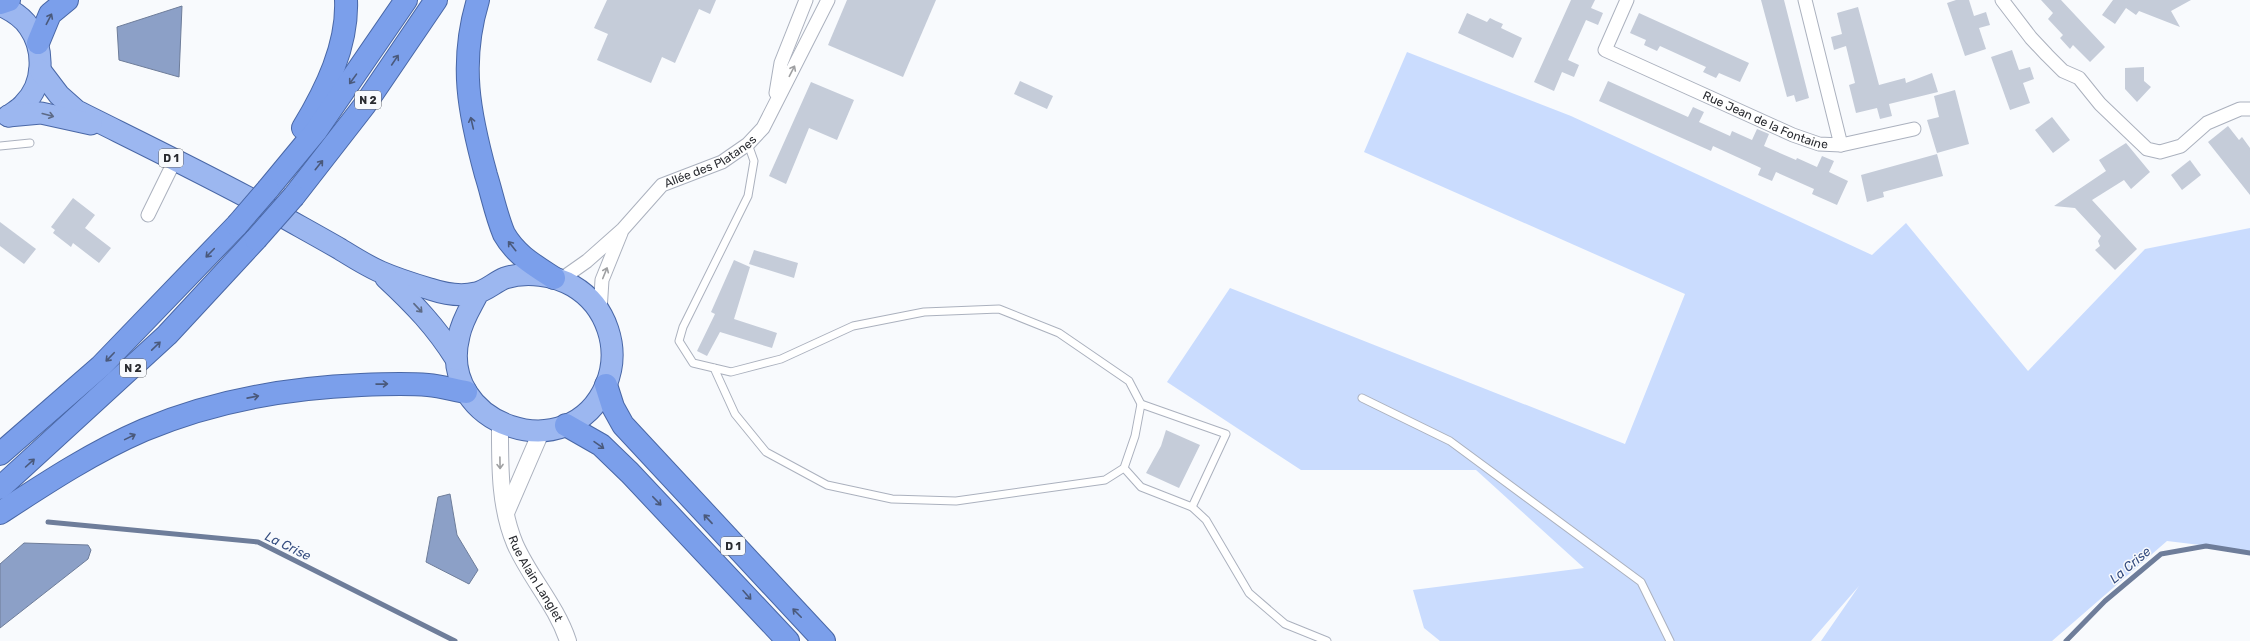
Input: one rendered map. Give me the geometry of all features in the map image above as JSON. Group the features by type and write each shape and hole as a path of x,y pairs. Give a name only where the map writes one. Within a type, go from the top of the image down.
{"highway":[{"path":"0,4 9,0"},
{"path":"38,43 50,14 67,0"},
{"path":"268,189 325,87 340,46 344,30 346,0"},
{"name":"N 2","path":"0,454 101,366 237,225 316,131 406,0"},
{"name":"N 2","path":"0,488 167,335 256,239 294,196 364,106 436,0"},
{"path":"478,0 469,40 466,66 468,96 477,142 500,223 506,238 524,259 557,279"},
{"path":"0,513 55,478 143,431 196,411 235,400 300,389 375,384 429,385 466,392"},
{"name":"D 1","path":"606,385 613,407 623,425 631,435 824,641"},
{"name":"D 1","path":"566,425 601,445 630,473 788,641"}],"main road":[{"path":"0,4 15,12 29,26 38,43 40,57 40,70 35,88 24,104 5,118"},
{"name":"D 1","path":"40,70 59,95 77,111 175,160 283,217 379,272 444,294 478,293"},
{"name":"D 1","path":"5,118 41,113 108,127"},
{"name":"D 1","path":"379,272 416,305 440,333 456,359"},
{"path":"531,274 557,279 582,292 600,312 610,335 611,347 612,360 606,385 591,406 582,415 566,425 541,432 520,430 500,424 481,410 466,392 460,376 456,359 458,337 466,315 478,293 505,278 531,274"}],"street":[{"name":"Allée des Platanes","path":"774,106 781,63 806,0"},
{"name":"Allée des Platanes","path":"557,279 587,261 623,229 662,185 722,162 748,144 764,128 828,0"},
{"name":"Rue Jean de la Fontaine","path":"1627,0 1605,50 1792,135 1819,144 1841,145 1805,0"},
{"path":"2002,0 2030,38 2063,72 2079,78 2100,104 2147,149 2160,152 2181,146 2207,123 2240,109 2250,109"},
{"path":"1841,145 1914,129"},
{"path":"148,215 175,160"},
{"name":"Allée des Platanes","path":"600,312 602,280 623,229"},
{"name":"Rue Alain Langlet","path":"500,424 500,474 505,515 515,545 562,623 568,641"},
{"path":"505,515 522,471 541,432"}],"lane":[{"path":"0,146 30,143"},
{"path":"714,368 735,414 766,452 827,485 892,499 956,501 1104,480 1124,468 1134,436 1141,404 1129,381 1059,333 999,309 924,312 853,326 781,359 730,372 714,368 693,363 679,341 683,327 748,196 754,161 748,144"},
{"path":"1362,398 1450,441 1641,582 1670,641"},
{"path":"1141,404 1226,434 1192,507"},
{"path":"1124,468 1141,487 1192,507 1206,520 1249,593 1285,624 1327,641"}],"shaded area":[{"path":"182,6 179,77 119,60 117,27"},
{"path":"1407,52 1571,116 1872,255 1906,223 2028,371 2145,249 2250,228 2250,551 2167,541 2052,641 1821,641 1859,586 1811,641 1440,641 1424,628 1413,590 1584,568 1476,470 1301,470 1167,382 1230,288 1625,444 1685,294 1364,152"},
{"path":"450,494 457,535 478,570 469,584 426,562 438,497"},
{"path":"24,543 88,545 91,550 88,559 0,628 0,564"}],"building":[{"path":"607,0 716,0 710,14 699,9 675,63 662,57 651,83 597,60 608,34 594,28"},
{"path":"847,0 936,0 903,77 828,45"},
{"path":"1571,0 1595,0 1591,8 1603,13 1598,25 1586,20 1568,60 1579,65 1574,77 1562,72 1554,91 1534,82"},
{"path":"1761,0 1784,0 1809,98 1796,102 1794,95 1787,97"},
{"path":"1956,0 1969,0 1974,16 1986,12 1990,25 1979,28 1986,49 1965,56 1947,3"},
{"path":"2041,0 2061,0 2105,47 2090,62 2073,45 2070,49 2060,38 2063,35 2048,19 2053,13"},
{"path":"2113,0 2191,0 2171,11 2180,27 2139,11 2136,15 2126,8 2115,24 2102,15"},
{"path":"1858,7 1879,85 1905,78 1906,83 1932,73 1938,92 1889,104 1892,116 1880,119 1877,108 1856,113 1849,85 1855,83 1846,46 1834,50 1831,37 1842,34 1837,13"},
{"path":"1467,13 1487,22 1490,18 1503,24 1501,28 1522,38 1513,58 1458,33"},
{"path":"1639,13 1749,63 1740,82 1719,73 1716,78 1703,72 1706,67 1660,46 1657,51 1644,45 1646,40 1630,33"},
{"path":"2012,50 2019,70 2030,67 2034,79 2023,83 2030,103 2010,110 1991,57"},
{"path":"2144,67 2144,81 2151,87 2137,102 2125,89 2125,68"},
{"path":"1020,81 1053,96 1047,109 1014,94"},
{"path":"1608,81 1688,117 1693,107 1704,112 1699,122 1730,136 1732,131 1752,140 1757,129 1769,134 1764,146 1796,160 1797,158 1817,167 1822,156 1834,161 1829,172 1848,181 1837,205 1812,194 1814,189 1776,172 1772,181 1758,175 1761,168 1713,146 1711,151 1599,101"},
{"path":"811,82 854,100 837,140 809,128 786,184 769,176"},
{"path":"1955,90 1969,144 1937,153 1927,120 1939,117 1934,96"},
{"path":"2052,117 2070,140 2053,153 2035,130"},
{"path":"2228,126 2239,140 2242,137 2250,148 2250,195 2208,142"},
{"path":"2126,143 2150,172 2131,189 2124,180 2092,200 2137,249 2115,270 2095,250 2100,246 2098,241 2101,236 2075,208 2054,206 2106,171 2099,160"},
{"path":"1937,154 1943,176 1883,192 1884,197 1867,202 1861,175"},
{"path":"2190,160 2201,175 2182,190 2171,175"},
{"path":"73,198 95,215 85,228 111,248 99,263 73,243 71,247 53,233 55,230 51,227"},
{"path":"0,222 36,249 24,264 0,246"},
{"path":"754,250 798,263 794,278 749,264"},
{"path":"734,260 750,267 734,319 777,333 772,348 720,332 707,356 697,351 715,314 711,312"},
{"path":"1166,430 1200,445 1179,488 1146,473 1161,446"}],"waterway":[{"name":"La Crise","path":"48,522 258,542 455,641"},
{"name":"La Crise","path":"2066,641 2105,601 2161,554 2206,546 2250,553"}]}
